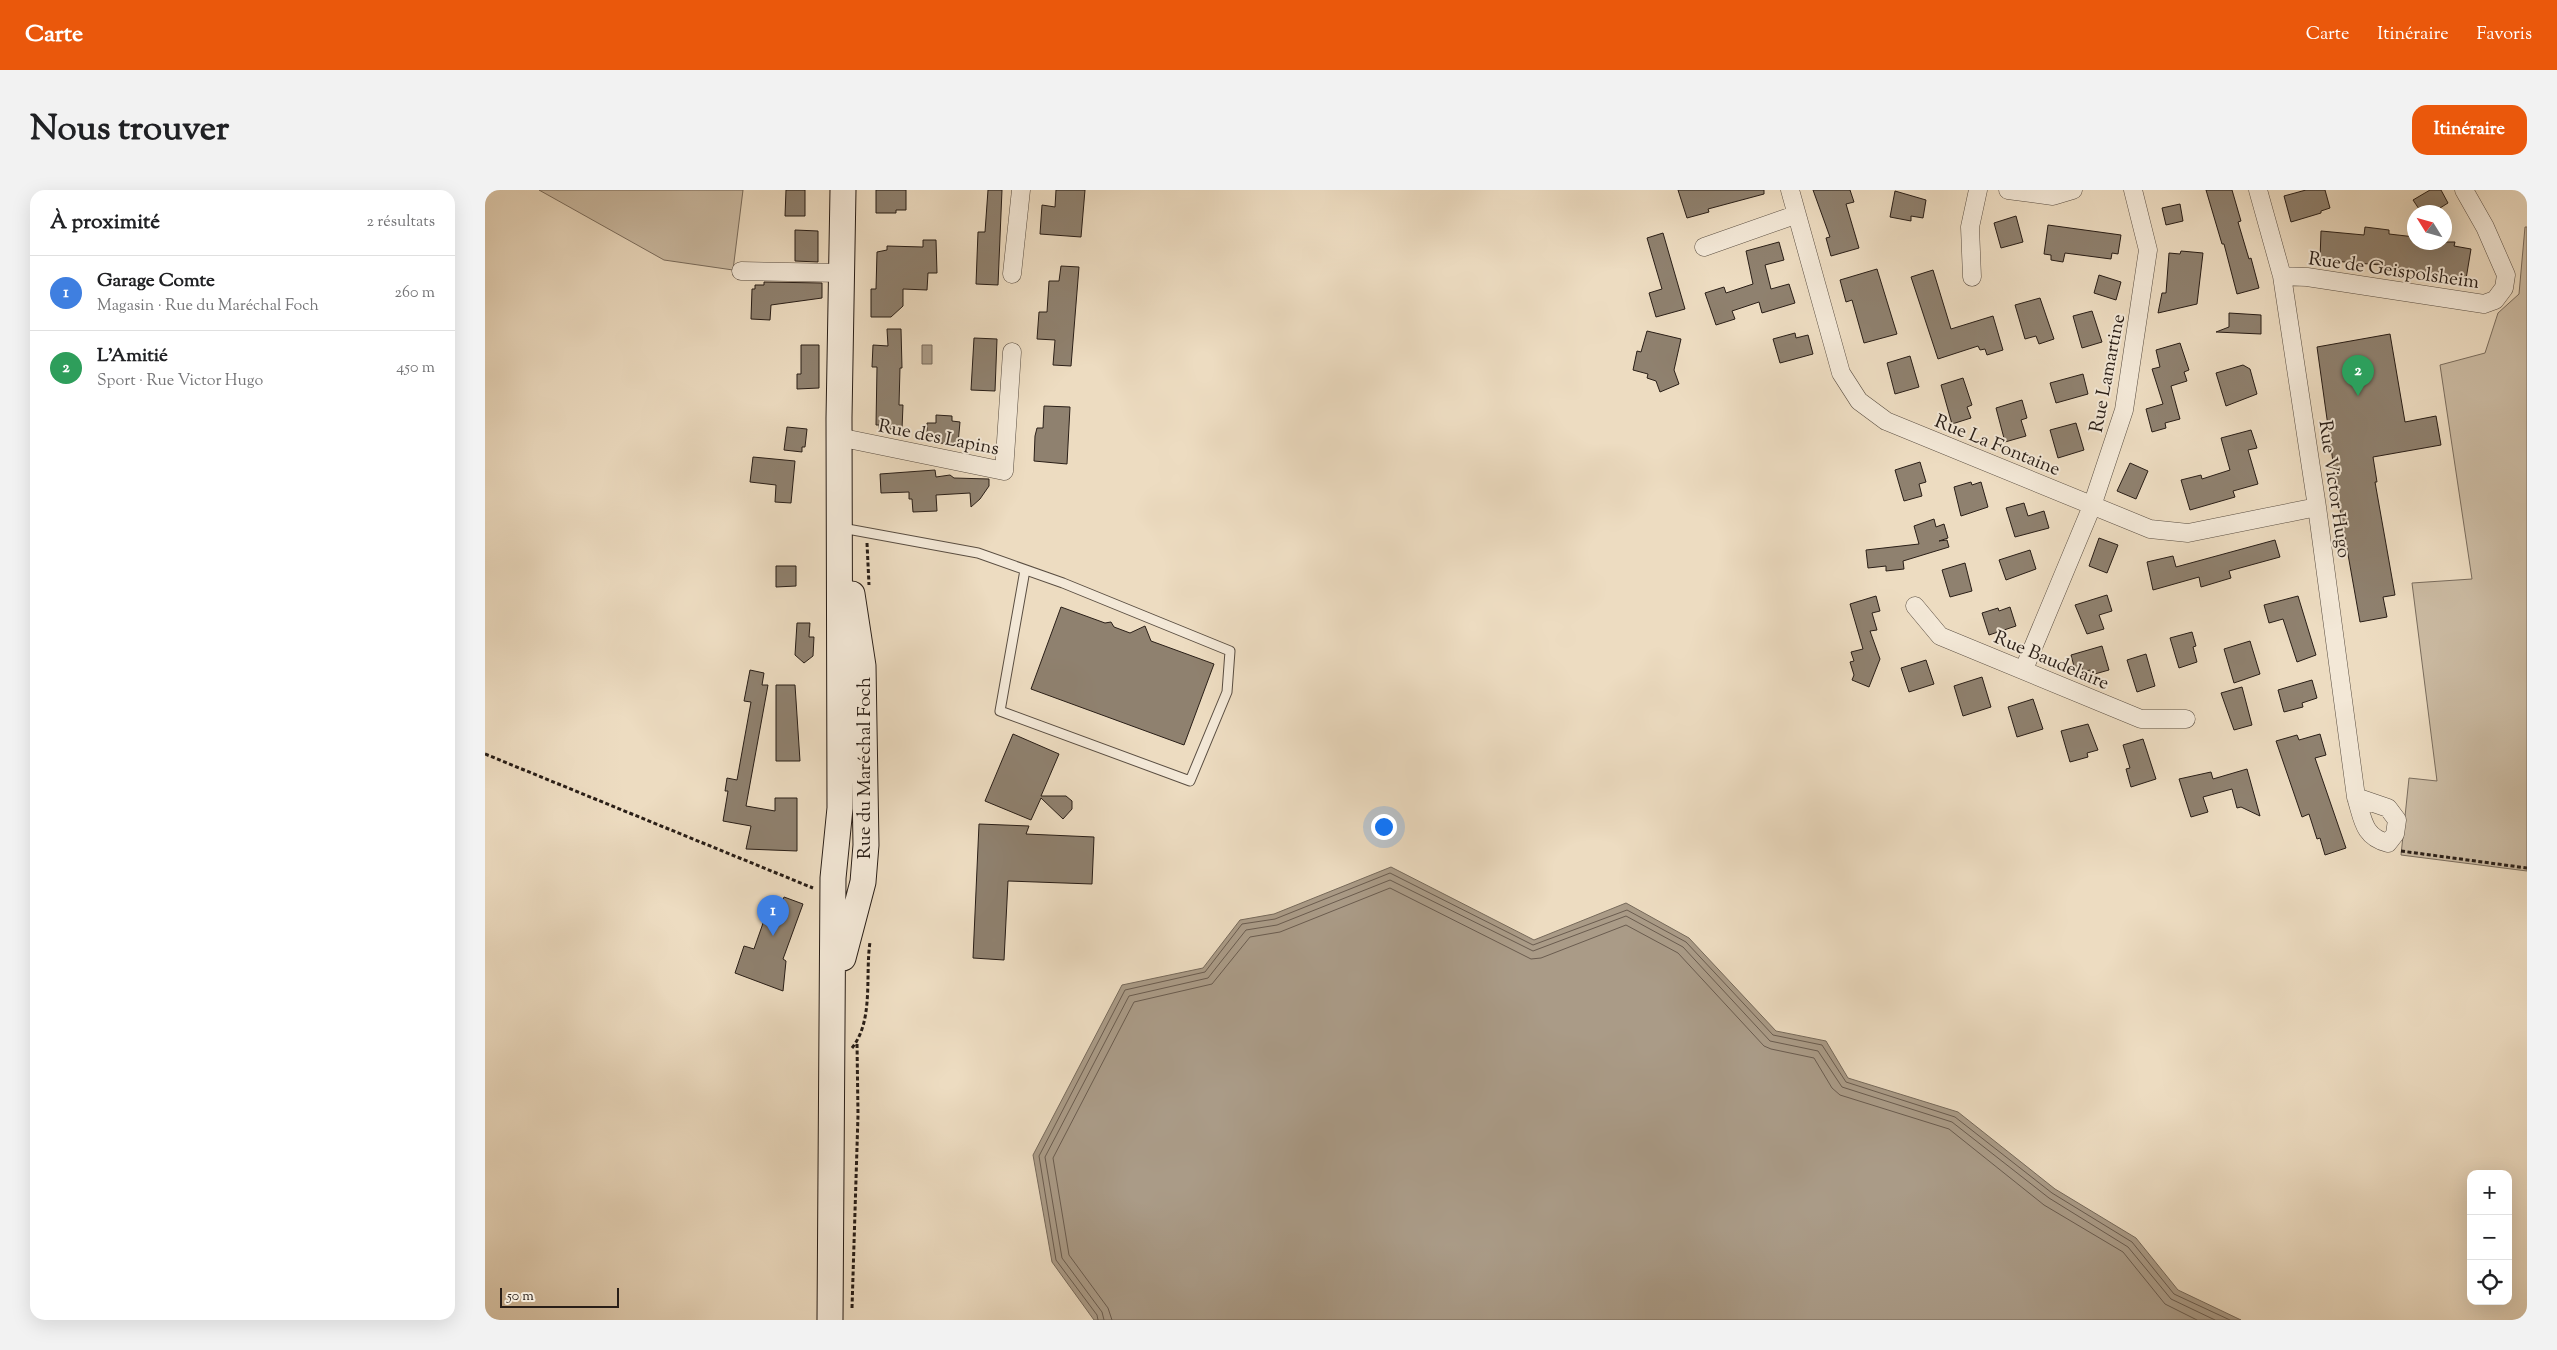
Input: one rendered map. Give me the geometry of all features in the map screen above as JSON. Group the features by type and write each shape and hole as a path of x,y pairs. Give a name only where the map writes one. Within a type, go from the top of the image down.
{"main road":[{"name":"Rue du Maréchal Foch","path":"834,1007 848,937 863,882 866,845 863,666 850,647 848,562 839,528 843,190"},
{"path":"841,1315 833,897 840,795 840,750 850,647"},
{"path":"840,750 864,748"},
{"path":"840,795 865,795"}],"street":[{"path":"1012,274 1021,190"},
{"name":"Rue La Fontaine","path":"1790,190 1795,215 1841,373 1859,402 1886,421 2150,529 2188,533 2317,507"},
{"path":"1972,277 1970,228 1978,190"},
{"path":"2008,190 2053,196 2073,190"},
{"name":"Rue Lamartine","path":"2024,669 2092,506 2115,443 2124,410 2148,250 2133,190"},
{"name":"Rue Victor Hugo","path":"2258,190 2282,276 2317,507 2356,797 2367,831 2374,840 2388,843"},
{"name":"Rue de Geispolsheim","path":"2282,276 2307,277 2484,304 2495,300 2504,288 2506,275 2485,227 2464,190"},
{"path":"1704,247 1795,215"},
{"path":"741,271 842,273"},
{"name":"Rue des Lapins","path":"840,442 848,439 1004,471 1012,352"},
{"name":"Rue Baudelaire","path":"1915,606 1940,636 2024,669 2141,719 2186,719"},
{"path":"2356,797 2388,808 2397,820 2395,834 2388,843"}],"lane":[{"path":"839,528 978,553 1063,583 1230,652 1227,692 1190,781 999,710 1025,570"}],"path":[{"path":"485,754 833,897"},
{"path":"2388,843 2398,850 2527,868"},
{"path":"841,1315 857,1115 857,1041"}],"shaded area":[{"path":"539,190 743,190 733,270 664,260"},
{"path":"2525,227 2527,227 2527,871 2401,855 2409,778 2437,781 2412,583 2472,579 2440,365 2485,353 2498,313 2519,294"}],"water":[{"path":"922,345 932,345 932,364 922,364"},
{"path":"1391,867 1534,940 1626,903 1689,938 1776,1031 1826,1041 1848,1078 1958,1112 2055,1189 2136,1238 2178,1290 2241,1320 1094,1320 1052,1262 1033,1155 1122,985 1203,968 1240,920 1274,914"}],"building":[{"path":"786,190 805,190 805,216 785,216"},
{"path":"876,190 906,190 906,210 896,210 896,213 876,213"},
{"path":"988,190 1002,190 998,285 976,284 978,232 985,232"},
{"path":"1056,190 1085,190 1081,237 1040,234 1042,205 1055,207"},
{"path":"1678,190 1764,190 1764,194 1708,209 1709,212 1687,218"},
{"path":"1813,190 1850,190 1854,202 1846,204 1859,248 1831,256 1826,238 1830,237"},
{"path":"2206,190 2232,190 2241,221 2238,222 2259,288 2237,294 2224,244 2222,244"},
{"path":"2306,190 2325,190 2330,208 2321,211 2321,213 2291,222 2284,196"},
{"path":"2430,190 2441,190 2448,203 2445,205 2416,205 2413,200"},
{"path":"1895,191 1926,200 1923,218 1911,216 1911,221 1890,217"},
{"path":"2180,204 2183,221 2166,225 2162,208"},
{"path":"2016,216 2023,242 2001,248 1994,223"},
{"path":"2048,225 2121,235 2118,254 2112,253 2111,259 2065,253 2063,262 2051,260 2051,255 2044,254"},
{"path":"2365,227 2389,230 2389,234 2407,236 2407,250 2452,250 2452,242 2455,242 2454,246 2471,249 2466,279 2381,265 2320,260 2321,231 2364,235"},
{"path":"795,230 818,231 818,262 795,261"},
{"path":"1663,233 1685,309 1656,317 1649,293 1662,289 1647,238"},
{"path":"923,240 936,240 937,273 928,273 927,290 903,289 903,306 891,317 871,317 871,289 876,289 877,252 887,250 887,246 923,247"},
{"path":"1779,242 1784,260 1765,265 1771,289 1789,284 1795,303 1762,313 1759,302 1732,311 1735,319 1716,325 1705,293 1724,287 1726,293 1753,284 1746,251"},
{"path":"2181,251 2203,253 2197,304 2158,313 2162,293 2166,293 2169,253 2180,254"},
{"path":"1061,266 1079,267 1071,366 1053,365 1055,340 1037,339 1039,312 1047,312 1049,281 1059,281"},
{"path":"1877,269 1897,334 1864,343 1852,300 1846,302 1840,280"},
{"path":"1933,270 1951,329 1993,316 2003,350 1987,355 1985,349 1980,350 1978,346 1938,359 1911,277"},
{"path":"2099,275 2121,282 2116,300 2094,293"},
{"path":"764,282 822,283 822,298 771,305 770,320 751,319 752,289 755,289 755,285 764,285"},
{"path":"2040,298 2054,339 2039,344 2036,336 2025,339 2015,305"},
{"path":"2092,311 2102,342 2082,348 2073,316"},
{"path":"2229,313 2261,315 2261,334 2216,332 2229,327"},
{"path":"887,329 901,329 902,368 900,368 899,405 903,405 902,429 879,429 879,425 876,425 877,367 872,367 873,345 888,346"},
{"path":"1647,331 1681,339 1674,370 1679,384 1660,392 1656,381 1647,378 1648,374 1633,370 1637,351 1641,352"},
{"path":"1795,333 1796,338 1808,335 1813,354 1780,363 1773,339"},
{"path":"2390,334 2405,422 2436,416 2441,445 2373,457 2377,482 2375,482 2395,595 2383,597 2387,617 2360,622 2338,498 2317,347"},
{"path":"974,338 997,339 995,391 971,390"},
{"path":"2180,343 2189,370 2184,372 2187,381 2171,386 2180,419 2165,423 2166,428 2152,432 2146,409 2163,404 2152,369 2160,367 2156,350"},
{"path":"801,345 819,345 819,388 797,389 797,374 801,374"},
{"path":"1910,356 1919,387 1895,394 1887,363"},
{"path":"2243,365 2250,369 2257,394 2226,406 2216,373"},
{"path":"2083,374 2088,394 2056,403 2050,383"},
{"path":"1963,378 1972,405 1967,407 1971,418 1952,424 1941,385"},
{"path":"2022,400 2027,418 2021,420 2026,436 2005,442 1996,408"},
{"path":"1044,406 1070,407 1067,464 1034,461 1035,436 1037,428 1043,428"},
{"path":"936,415 952,416 952,421 960,422 958,444 939,443 940,435 927,435 927,423 936,423"},
{"path":"2076,423 2084,450 2058,458 2050,430"},
{"path":"787,427 807,429 805,447 802,447 802,452 784,450"},
{"path":"2251,430 2257,448 2248,450 2258,484 2233,491 2235,497 2190,510 2181,480 2201,475 2202,479 2230,470 2221,438"},
{"path":"753,457 795,461 791,503 775,502 776,485 750,482"},
{"path":"1920,462 1926,482 1919,484 1922,496 1904,501 1895,470"},
{"path":"2130,463 2148,471 2136,499 2117,491"},
{"path":"935,470 936,477 950,475 954,478 989,479 989,486 980,499 971,507 970,493 936,495 937,511 913,512 912,499 909,499 909,492 881,493 880,474"},
{"path":"1971,482 1972,485 1981,482 1988,507 1961,516 1954,487"},
{"path":"2024,503 2028,516 2044,511 2049,528 2015,537 2006,508"},
{"path":"1934,519 1936,527 1944,524 1948,538 1939,541 1947,540 1949,547 1903,561 1904,569 1886,571 1886,566 1868,568 1866,550 1919,544 1914,526"},
{"path":"2099,538 2118,545 2107,573 2089,566"},
{"path":"2275,540 2280,557 2229,571 2231,578 2201,587 2199,577 2153,590 2147,562 2173,556 2176,567"},
{"path":"2030,550 2036,569 2006,580 1999,560"},
{"path":"1965,563 1972,591 1950,597 1942,570"},
{"path":"776,566 796,566 796,586 776,587"},
{"path":"2107,595 2112,611 2099,615 2104,629 2087,634 2075,605"},
{"path":"1876,596 1880,611 1872,613 1877,630 1870,631 1880,659 1869,687 1852,680 1854,675 1850,662 1854,661 1851,652 1863,649 1850,604"},
{"path":"2298,596 2316,655 2297,662 2283,619 2269,623 2264,605"},
{"path":"1061,607 1105,623 1111,622 1114,627 1130,633 1145,626 1151,641 1214,664 1184,745 1031,689"},
{"path":"2010,607 2016,626 1989,635 1982,613 1998,608 1999,611"},
{"path":"797,623 810,623 809,637 814,637 813,656 804,663 795,655"},
{"path":"2192,632 2196,646 2193,647 2197,662 2179,668 2170,638"},
{"path":"2250,641 2260,674 2234,683 2224,649"},
{"path":"2102,646 2109,670 2091,675 2090,670 2083,672 2082,668 2075,670 2071,655"},
{"path":"2146,654 2155,686 2137,692 2127,660"},
{"path":"1926,660 1934,684 1909,692 1901,668"},
{"path":"750,670 764,673 762,685 768,685 746,806 775,811 775,798 797,798 797,851 746,849 751,826 723,821 728,791 725,791 727,778 737,780 751,702 744,701"},
{"path":"1982,677 1991,707 1963,716 1954,686"},
{"path":"2312,680 2317,698 2302,703 2303,707 2284,712 2278,690"},
{"path":"776,685 795,685 800,761 776,761"},
{"path":"2242,687 2252,725 2234,730 2221,693"},
{"path":"2033,699 2043,729 2017,737 2008,707"},
{"path":"2088,724 2098,750 2087,753 2088,757 2070,762 2061,731"},
{"path":"1013,734 1059,754 1041,796 1066,796 1072,801 1072,809 1063,819 1041,798 1031,820 985,801"},
{"path":"2320,734 2326,755 2315,758 2346,848 2325,855 2320,838 2317,839 2309,814 2302,817 2276,741 2297,735 2299,740"},
{"path":"2143,739 2156,779 2131,787 2126,769 2130,768 2123,745"},
{"path":"2247,769 2260,816 2241,807 2237,808 2232,789 2203,797 2208,812 2191,817 2179,779 2211,772 2213,779"},
{"path":"979,824 1029,826 1026,834 1094,837 1092,884 1008,881 1004,960 973,958"},
{"path":"784,897 803,904 783,959 786,961 783,991 735,973 744,946 754,949 769,906 779,910"}],"place":[{"name":"L'Amitié","path":"2358,396"},
{"name":"Garage Comte","path":"773,936"}]}
